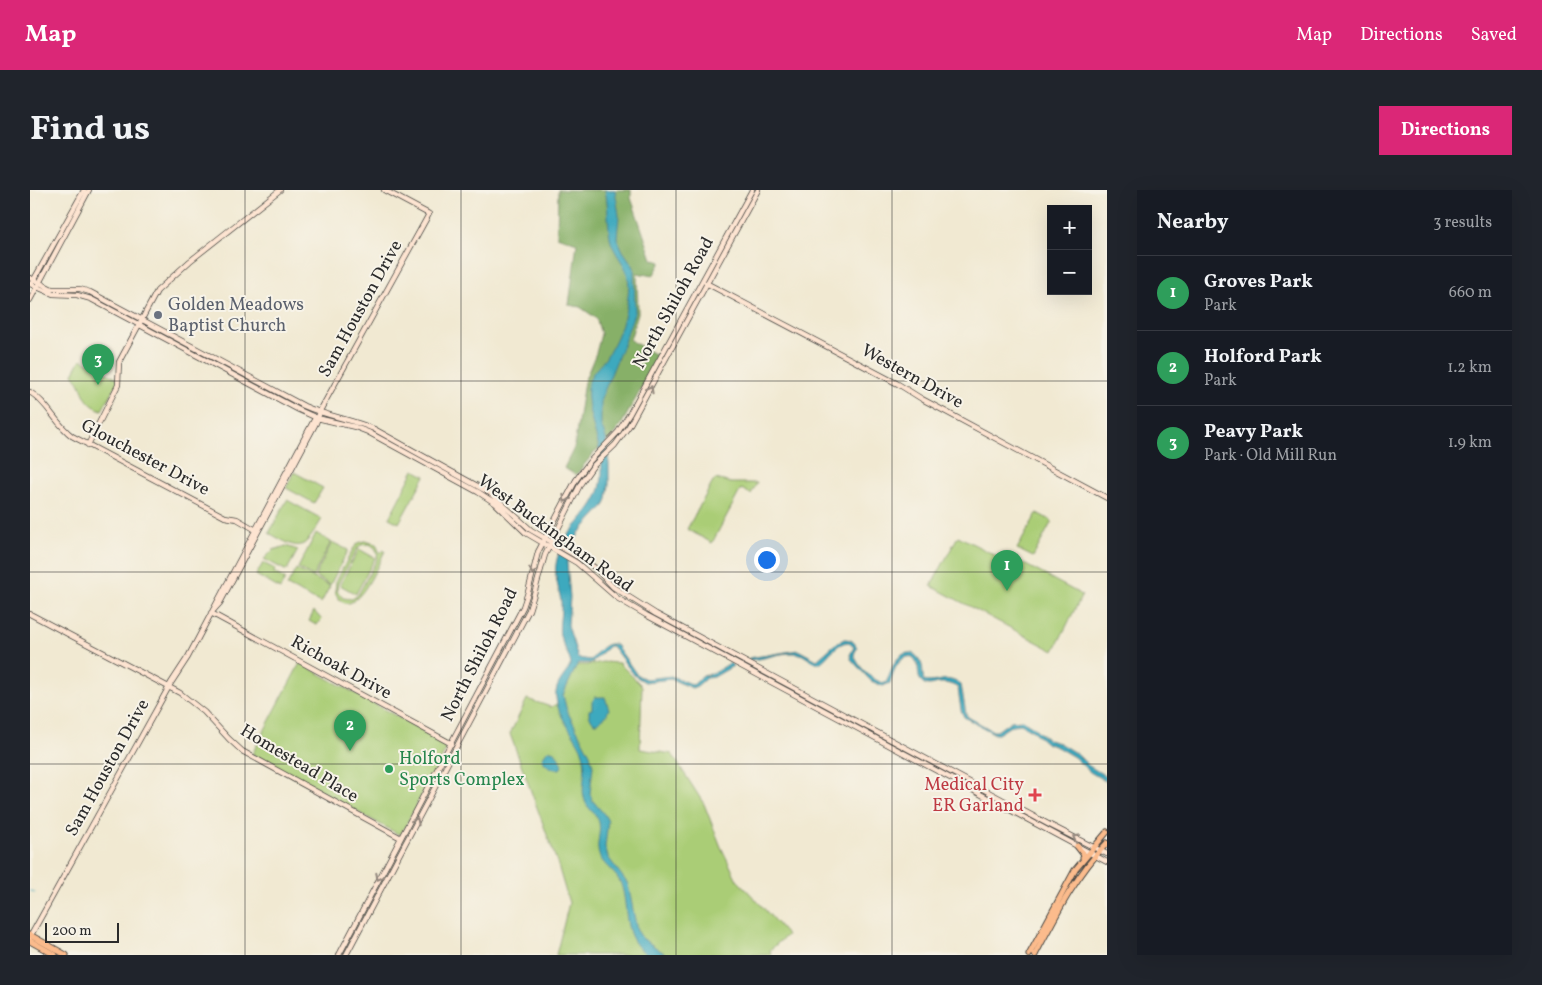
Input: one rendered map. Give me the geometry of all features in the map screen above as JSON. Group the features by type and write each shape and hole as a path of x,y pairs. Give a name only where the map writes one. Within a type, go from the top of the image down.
{"main road":[{"path":"30,300 33,284 84,190"},
{"path":"33,284 89,190"},
{"path":"88,445 118,384 119,362 157,291 174,274 280,190"},
{"name":"Sam Houston Drive","path":"30,937 169,687 212,614 285,479 314,420 428,214 384,190"},
{"name":"North Shiloh Road","path":"339,955 523,607 536,558 576,480 590,461 610,441 630,413 752,190"},
{"name":"North Shiloh Road","path":"346,955 528,610 543,560 581,483 595,464 615,445 629,426 758,190"},
{"name":"Western Drive","path":"702,281 898,384 922,399 1107,498"},
{"name":"West Buckingham Road","path":"33,284 58,290 81,289 318,415 351,423 380,436 464,482 490,494 510,515 544,541 573,558 594,567 613,587 656,614 1107,862"},
{"name":"West Buckingham Road","path":"33,284 53,294 87,297 102,301"},
{"path":"69,295 81,289"},
{"path":"692,300 697,303"},
{"path":"662,354 668,357"},
{"name":"Glouchester Drive","path":"30,392 40,399 56,421 67,432 88,445 225,517 237,519 257,531"},
{"path":"610,441 615,445"},
{"name":"Homestead Place","path":"30,614 169,687 204,712 228,739 242,751 406,841"},
{"name":"Richoak Drive","path":"212,614 456,747"},
{"path":"428,785 434,788"},
{"name":"West Buckingham Road","path":"977,789 1107,852"},
{"path":"1082,860 1107,832"},
{"path":"1070,885 1107,844"},
{"path":"1107,844 1107,852"},
{"path":"1029,955 1070,885 1082,860 1084,855 1078,846"},
{"path":"1035,955 1041,936"},
{"path":"30,937 55,955"},
{"path":"30,937 66,955"}],"green space":[{"path":"558,190 631,190 631,198 652,259 661,262 653,276 637,273 638,313 630,340 659,357 621,425 576,475 564,468 574,448 584,382 596,353 601,334 596,318 580,307 569,305 577,243 557,236"},
{"path":"81,359 118,379 102,410 90,404 73,374"},
{"path":"414,470 425,476 399,523 389,518"},
{"path":"294,472 323,488 314,503 286,488"},
{"path":"716,479 731,483 757,483 751,494 741,489 712,543 687,529"},
{"path":"287,500 322,519 306,543 301,545 289,543 269,533"},
{"path":"1037,513 1052,521 1033,557 1017,549"},
{"path":"316,533 331,542 313,576 298,568"},
{"path":"958,536 1008,562 1011,557 1082,595 1054,651 931,586"},
{"path":"365,541 376,544 380,553 383,550 385,551 364,590 356,599 349,603 342,601 335,592 336,581 358,543","holes":["369,544 377,551 376,561 358,595 352,599 343,598 337,591 338,584 357,549 361,545"]},
{"path":"332,542 348,550 330,585 315,576"},
{"path":"286,546 298,550 287,570 264,559 273,550"},
{"path":"359,549 375,558 356,594 340,585"},
{"path":"263,563 275,569 274,573 285,579 280,589 256,575"},
{"path":"296,569 330,586 321,603 287,586"},
{"path":"314,611 322,620 316,625 309,621"},
{"path":"603,662 619,663 642,686 640,749 672,754 704,804 721,847 737,880 787,935 770,950 771,955 556,955 569,903 557,862 510,734 527,699 551,707 562,701 567,679 577,665"},
{"path":"300,663 447,744 448,746 401,834 252,754"}],"water":[{"path":"605,190 615,190 619,215 617,238 634,267 635,311 601,399 601,425 606,438 609,464 607,499 605,505 579,533 567,563 570,597 568,625 578,658 591,660 608,644 616,645 637,675 646,679 671,676 693,685 703,676 714,673 730,663 733,666 714,677 706,678 692,688 671,679 645,682 635,676 612,646 609,646 591,663 578,663 563,695 567,711 590,754 593,766 590,794 608,821 605,847 608,857 628,884 637,930 642,938 667,955 648,955 633,940 627,923 621,884 600,857 598,852 600,828 598,819 586,804 583,796 584,755 560,712 556,698 557,688 571,664 560,636 561,602 556,576 556,562 565,540 591,507 599,492 602,471 601,459 590,411 588,387 592,375 605,359 616,339 623,319 629,286 627,273 611,242"},
{"path":"844,639 850,640 855,644 857,648 854,654 856,659 867,673 876,680 886,683 897,659 912,653 921,663 924,681 950,680 961,685 968,717 993,731 997,731 1011,721 1022,720 1048,740 1059,743 1077,754 1089,766 1107,777 1107,782 1090,772 1074,757 1046,743 1033,731 1021,724 1012,725 995,734 964,717 961,710 958,688 947,683 928,685 923,683 919,678 916,660 913,657 904,658 900,661 890,683 883,686 871,681 851,659 850,655 854,647 848,642 836,647 820,663 816,663 799,653 748,660 749,658 798,650 817,660"},
{"path":"595,697 605,697 609,709 606,716 597,723 594,723 589,716 589,710 592,709 592,702"},
{"path":"548,750 558,755 562,766 560,769 549,766 543,761 542,758"}],"waterway":[{"path":"30,891 34,892"}],"place":[{"name":"Golden Meadows Baptist Church","path":"158,315"},
{"name":"Peavy Park","path":"98,385"},
{"name":"Groves Park","path":"1007,591"},
{"name":"Holford Park","path":"350,751"},
{"name":"Holford Sports Complex","path":"389,769"},
{"name":"Medical City ER Garland","path":"1035,795"}]}
